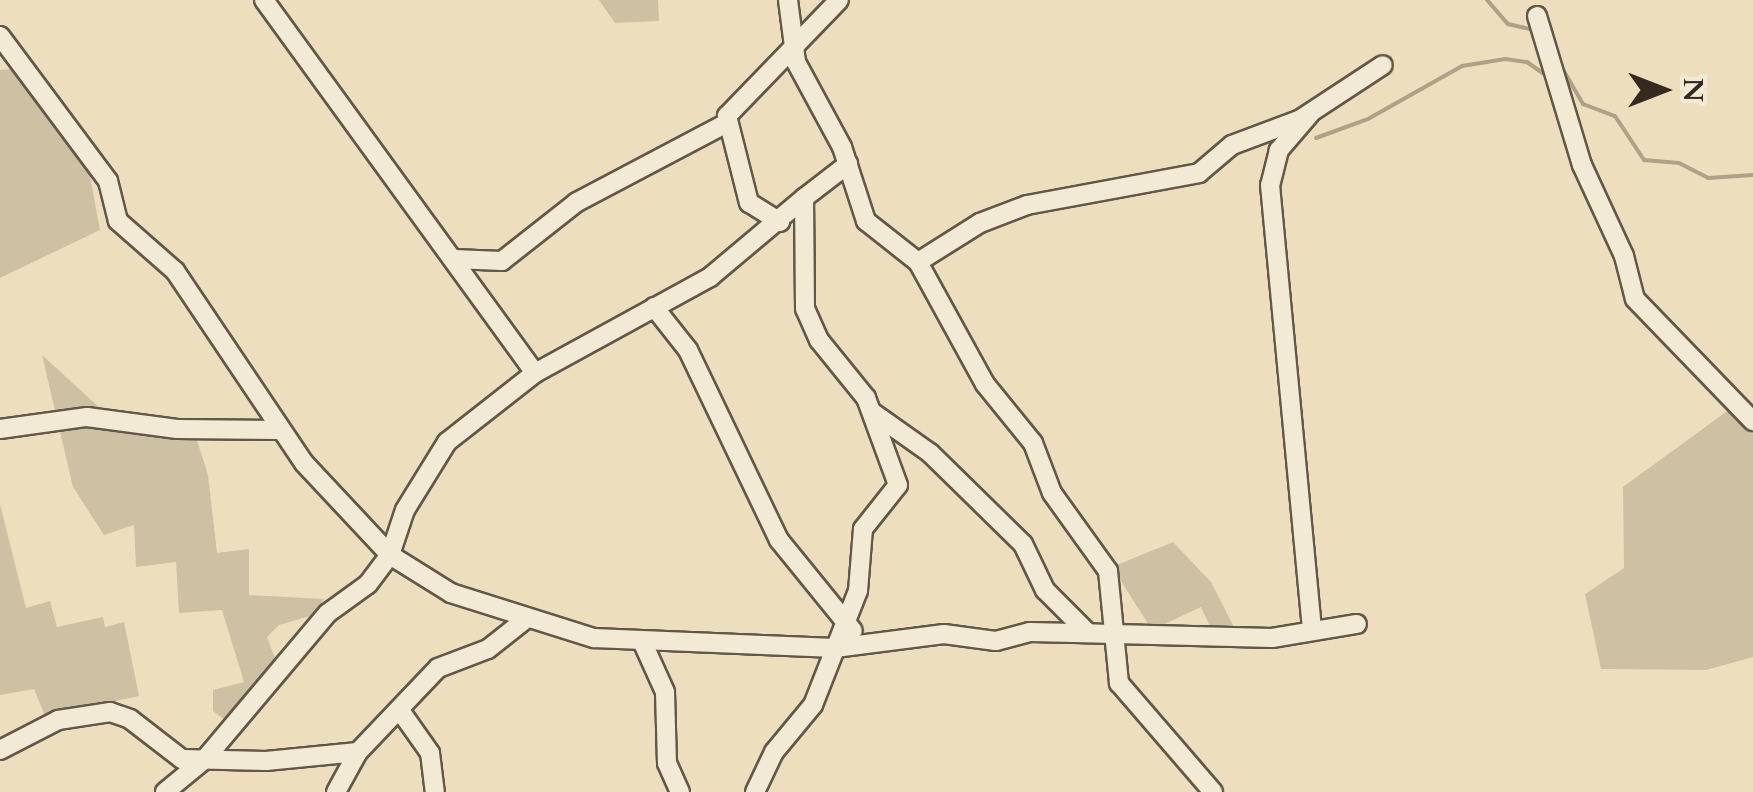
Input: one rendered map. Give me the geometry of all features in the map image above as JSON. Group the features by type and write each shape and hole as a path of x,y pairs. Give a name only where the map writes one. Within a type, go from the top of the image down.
{"street":[{"path":"264,0 535,373"},
{"path":"788,0 792,47 848,164 866,221 918,262 985,384 1032,442 1062,510 1104,562 1111,586 1110,635 1119,683 1213,792"},
{"path":"780,222 749,203 727,123 736,100 839,0"},
{"path":"1537,16 1582,165 1624,256 1635,299 1753,421"},
{"path":"0,36 108,181 118,220 175,271 278,430 390,555 451,594 594,638 836,648 944,634 996,641 1030,632 1272,638 1357,624"},
{"path":"918,262 996,215 1085,190 1199,173 1232,145 1310,114 1383,65"},
{"path":"1310,114 1278,150 1270,185 1312,631"},
{"path":"454,259 502,261 576,202 647,159 727,123"},
{"path":"165,792 204,760 328,613 362,590 390,555 405,510 446,442 535,373 710,277 848,164"},
{"path":"755,792 774,752 813,705 847,625 862,570 863,528 898,486 872,412 805,309 804,198"},
{"path":"654,307 688,350 779,540 867,644"},
{"path":"872,412 930,453 1012,534 1044,590 1088,633"},
{"path":"0,429 87,416 177,430 278,430"},
{"path":"336,792 358,752 443,664 481,652 526,620"},
{"path":"642,641 666,692 667,763 680,792"},
{"path":"399,709 430,752 435,792"},
{"path":"0,750 58,720 110,712 130,719 173,754 204,760 358,752"}],"shaded area":[{"path":"599,0 658,0 659,21 615,23"},
{"path":"12,69 90,176 100,230 0,278 0,70"},
{"path":"42,355 112,419 195,434 208,475 217,553 249,549 249,595 324,599 314,615 279,625 267,637 279,669 231,724 213,711 213,690 244,682 222,610 179,613 176,562 136,567 134,525 104,535 73,487"},
{"path":"1730,409 1753,434 1753,657 1706,670 1601,669 1585,594 1624,568 1623,487"},
{"path":"0,504 26,608 50,601 57,627 103,617 105,627 124,622 139,696 45,716 34,689 0,695"},
{"path":"1173,542 1211,582 1236,631 1213,633 1201,607 1152,630 1112,567"}],"waterway":[{"path":"1487,0 1508,24 1534,30"},
{"path":"1316,138 1368,119 1462,66 1505,59 1527,62 1547,76"},
{"path":"1558,61 1583,104 1615,116 1644,160 1679,163 1708,178 1753,175"}]}
